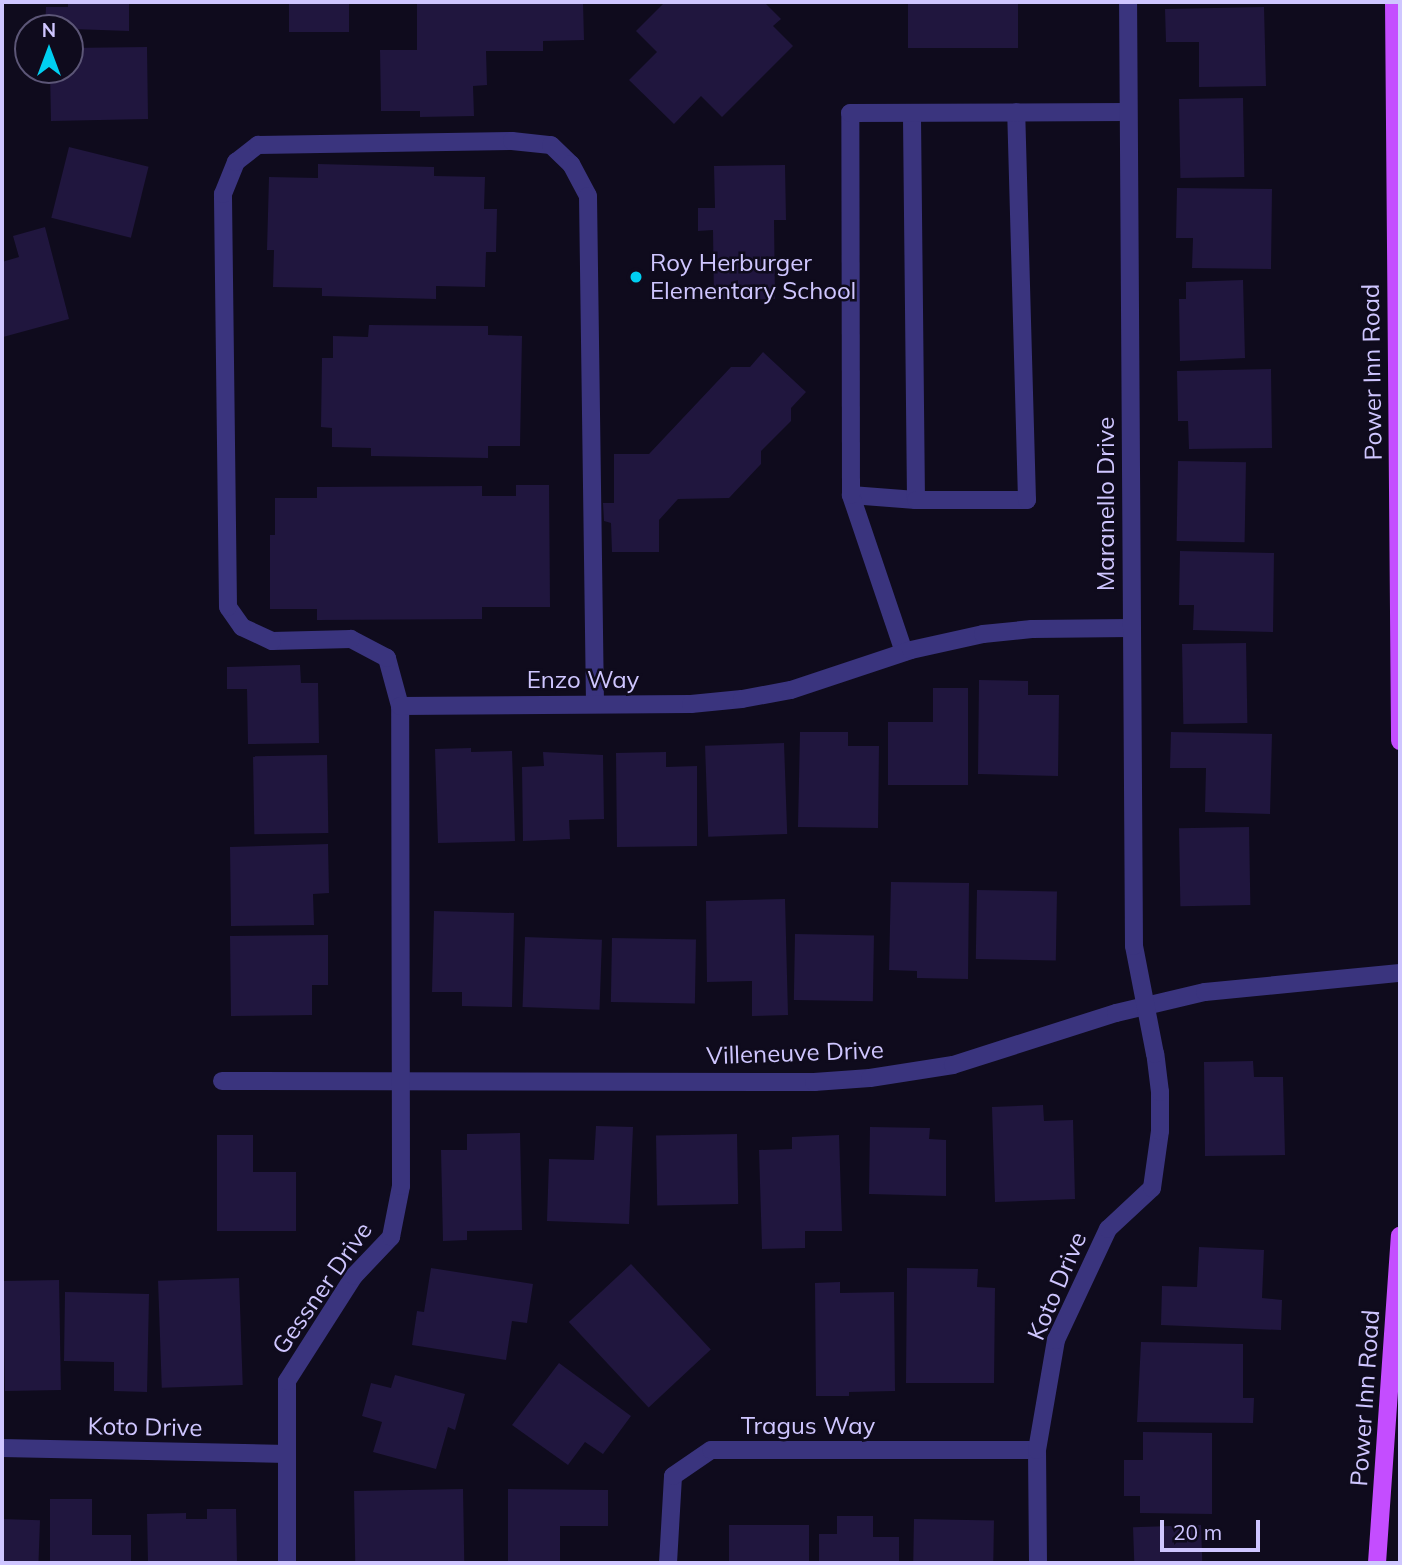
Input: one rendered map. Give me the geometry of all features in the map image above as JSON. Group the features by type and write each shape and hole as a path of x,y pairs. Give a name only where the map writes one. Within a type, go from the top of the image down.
{"main road":[{"name":"Power Inn Road","path":"1394,2 1400,741"},
{"name":"Power Inn Road","path":"1377,1563 1396,1366 1400,1236"}],"street":[{"name":"Maranello Drive","path":"1128,2 1134,946 1145,1005"},
{"path":"851,495 916,500 1027,500 1016,112"},
{"path":"904,652 851,495 850,113 1128,112"},
{"path":"912,113 916,500"},
{"path":"403,1082 400,706 387,658 351,639 272,641 242,627 228,607 223,194 236,162 258,145 512,141 551,145 571,164 588,196 595,704"},
{"name":"Enzo Way","path":"400,706 691,704 742,699 791,690 904,652 983,634 1032,629 1131,628"},
{"name":"Villeneuve Drive","path":"222,1081 814,1082 870,1078 953,1065 1145,1005 1205,992 1400,973"},
{"name":"Koto Drive","path":"1038,1563 1037,1450 1056,1340 1108,1229 1152,1188 1160,1131 1160,1092 1145,1005"},
{"name":"Gessner Drive","path":"287,1563 287,1381 354,1276 391,1237 401,1186 403,1082"},
{"name":"Koto Drive","path":"2,1448 287,1454"},
{"name":"Tragus Way","path":"668,1563 673,1476 710,1450 1037,1450"}],"building":[{"path":"68,2 129,2 129,31 84,29 84,14 46,14 46,7 68,7"},
{"path":"289,2 349,2 349,32 289,32"},
{"path":"417,2 583,2 584,40 543,41 543,51 486,51 487,85 473,86 474,116 420,117 420,111 381,111 380,50 417,50"},
{"path":"665,2 764,2 781,19 773,26 793,46 722,117 701,96 674,124 629,80 657,52 636,31"},
{"path":"908,2 1018,2 1018,48 908,48"},
{"path":"1264,7 1266,86 1199,87 1199,42 1166,42 1165,9"},
{"path":"147,47 148,119 51,121 50,84 84,84 84,48"},
{"path":"1243,98 1244,177 1180,178 1179,99"},
{"path":"69,147 149,167 131,238 51,218"},
{"path":"318,164 434,167 434,176 485,177 484,209 497,209 496,252 486,252 485,287 436,286 436,299 322,296 322,288 273,287 274,250 267,250 269,177 318,178"},
{"path":"785,165 786,220 774,220 775,299 714,300 713,230 698,231 698,208 715,208 714,166"},
{"path":"1177,188 1272,189 1271,269 1192,268 1193,238 1176,238"},
{"path":"45,227 69,319 3,337 2,262 19,257 13,236"},
{"path":"1243,280 1245,358 1180,361 1179,299 1186,299 1186,282"},
{"path":"369,325 488,326 488,335 522,336 520,446 488,446 488,458 371,456 371,448 332,447 332,428 321,427 322,358 333,358 333,336 368,337"},
{"path":"763,352 806,392 791,408 791,421 761,451 761,464 729,498 678,499 659,520 659,552 612,552 611,523 604,521 603,503 614,503 614,454 649,454 731,367 750,367"},
{"path":"1271,369 1272,448 1189,449 1188,421 1178,421 1177,371"},
{"path":"1178,461 1246,462 1245,542 1177,541"},
{"path":"516,485 549,485 550,607 482,607 482,619 317,620 317,609 270,609 270,535 275,535 275,498 317,498 317,487 482,486 482,496 516,496"},
{"path":"1180,551 1274,553 1273,632 1193,630 1194,605 1179,605"},
{"path":"1246,643 1247,723 1183,724 1182,644"},
{"path":"300,665 301,683 318,683 319,743 248,744 247,689 227,689 227,667"},
{"path":"979,680 1028,681 1028,695 1059,695 1058,776 978,774"},
{"path":"933,688 968,688 968,785 888,785 888,722 933,722"},
{"path":"800,732 848,732 848,746 879,746 878,828 798,827"},
{"path":"1171,732 1272,734 1270,814 1205,812 1206,768 1170,768"},
{"path":"784,743 787,834 708,837 705,746"},
{"path":"471,748 471,752 512,751 515,841 438,843 435,749"},
{"path":"543,752 603,755 604,819 569,820 570,839 523,841 522,767 544,766"},
{"path":"666,752 666,767 697,766 697,846 617,847 616,753"},
{"path":"327,755 328,833 254,834 253,756"},
{"path":"1249,827 1250,905 1180,906 1179,828"},
{"path":"328,844 329,893 313,894 314,925 231,926 230,847"},
{"path":"891,882 969,883 968,979 917,978 917,971 889,970"},
{"path":"977,890 1057,891 1056,960 976,959"},
{"path":"785,899 788,1015 752,1016 752,981 707,982 706,901"},
{"path":"434,911 514,913 512,1007 462,1006 462,992 432,992"},
{"path":"795,934 874,935 873,1001 794,1000"},
{"path":"328,935 328,985 312,985 312,1015 231,1016 230,936"},
{"path":"525,937 602,940 600,1010 523,1007"},
{"path":"612,938 696,939 695,1003 611,1002"},
{"path":"1253,1061 1254,1077 1283,1077 1285,1155 1205,1156 1204,1062"},
{"path":"1043,1105 1044,1121 1073,1120 1075,1199 995,1202 992,1107"},
{"path":"596,1126 633,1127 629,1224 547,1221 549,1159 594,1160"},
{"path":"870,1127 930,1128 929,1139 946,1140 946,1196 869,1194"},
{"path":"520,1133 522,1230 467,1231 467,1240 443,1241 441,1150 467,1150 467,1134"},
{"path":"737,1134 738,1204 657,1205 656,1135"},
{"path":"217,1135 253,1135 253,1172 296,1172 296,1231 217,1231"},
{"path":"839,1135 842,1231 805,1231 805,1248 762,1249 759,1150 792,1149 792,1137"},
{"path":"1199,1247 1264,1250 1262,1298 1282,1300 1281,1330 1161,1325 1162,1286 1197,1287"},
{"path":"631,1264 711,1350 649,1408 569,1322"},
{"path":"431,1268 533,1284 527,1323 512,1321 506,1360 412,1345 417,1311 424,1312"},
{"path":"907,1268 978,1269 977,1287 995,1288 994,1383 906,1383"},
{"path":"239,1278 243,1385 162,1388 158,1281"},
{"path":"59,1280 61,1390 5,1391 3,1281"},
{"path":"840,1282 840,1293 894,1292 895,1391 816,1396 815,1283"},
{"path":"65,1292 149,1294 147,1392 114,1391 114,1362 64,1361"},
{"path":"1141,1342 1243,1344 1243,1398 1254,1398 1253,1423 1137,1422"},
{"path":"559,1363 631,1416 603,1454 585,1442 568,1465 512,1425"},
{"path":"395,1375 465,1394 455,1430 448,1427 436,1469 373,1452 382,1422 362,1416 371,1383 391,1388"},
{"path":"1143,1432 1212,1433 1212,1514 1140,1513 1140,1496 1124,1496 1124,1460 1143,1460"},
{"path":"463,1489 464,1563 355,1563 354,1491"},
{"path":"508,1489 608,1490 608,1526 560,1526 560,1563 508,1563"},
{"path":"50,1499 92,1499 92,1535 131,1535 131,1563 50,1563"},
{"path":"207,1509 236,1509 237,1563 148,1563 147,1514 186,1513 186,1519 207,1519"},
{"path":"837,1516 873,1516 873,1537 899,1537 899,1563 819,1563 819,1534 837,1534"},
{"path":"2,1519 40,1520 38,1563 2,1563"},
{"path":"914,1519 994,1520 993,1563 913,1563"},
{"path":"729,1525 809,1525 809,1563 729,1563"},
{"path":"1201,1525 1202,1563 1134,1563 1133,1527"}],"place":[{"name":"Roy Herburger Elementary School","path":"636,277"}]}
